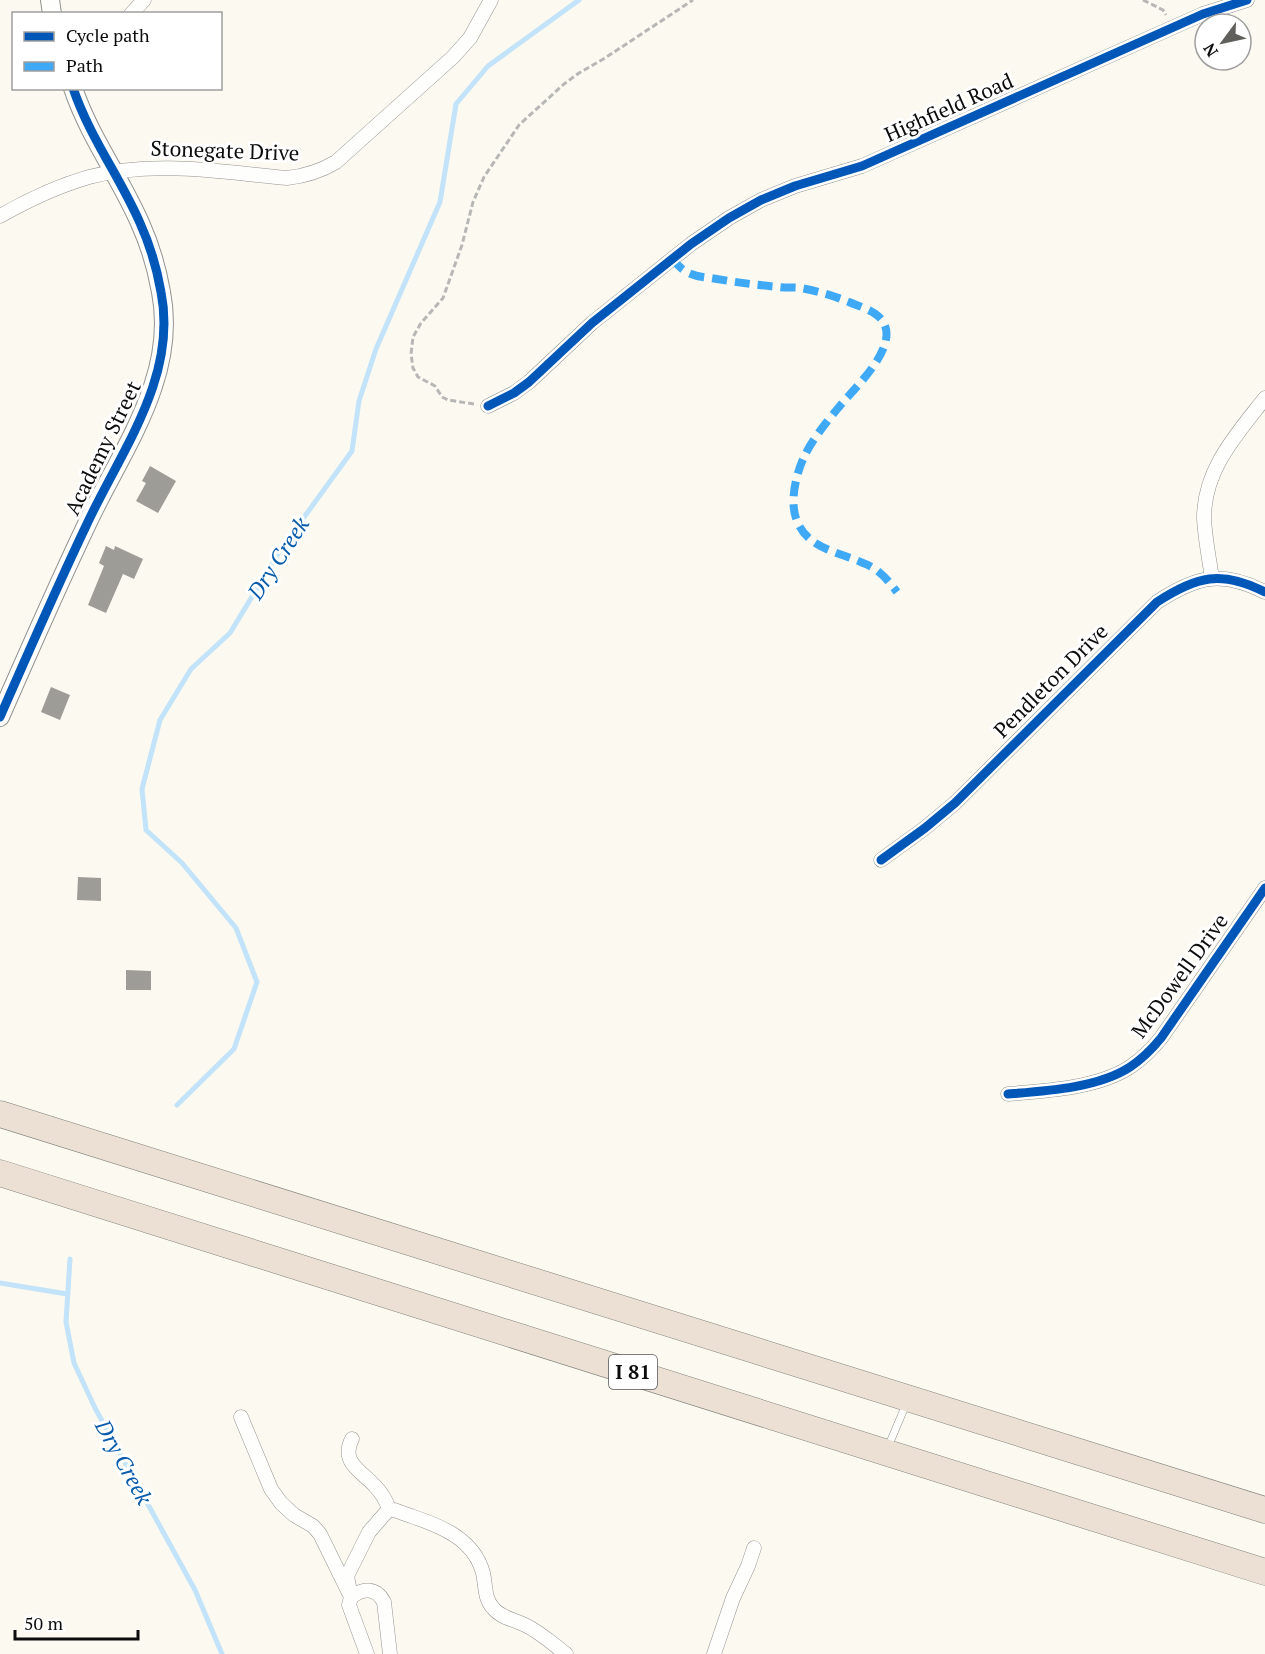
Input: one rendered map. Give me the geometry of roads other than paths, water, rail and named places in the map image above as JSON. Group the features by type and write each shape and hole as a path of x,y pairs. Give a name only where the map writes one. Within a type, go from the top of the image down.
{"highway":[{"path":"0,1114 1265,1510"},
{"name":"I 81","path":"0,1173 1265,1572"}],"street":[{"path":"133,12 144,0"},
{"name":"Stonegate Drive","path":"0,216 62,186 114,172 167,168 287,178 320,171 336,162 453,57 470,38 491,0"},
{"name":"Highfield Road","path":"489,406 529,382 592,323 672,259 729,218 761,200 795,186 862,166 1171,28 1220,7 1247,0"},
{"name":"Academy Street","path":"0,717 87,522 151,398 164,344 162,294 155,265 140,224 93,133 74,90"},
{"path":"1212,578 1205,532 1206,493 1214,470 1226,448 1265,398"},
{"name":"Pendleton Drive","path":"881,860 955,803 1157,602 1194,581 1212,578 1231,579 1265,592"},
{"name":"McDowell Drive","path":"1008,1094 1074,1086 1109,1077 1129,1068 1147,1054 1161,1038 1265,888"},
{"path":"241,1417 271,1489 294,1515 313,1526 320,1534 351,1597"},
{"path":"352,1439 348,1452 350,1461 374,1484 385,1498 389,1509"},
{"path":"367,1654 349,1605 351,1597 346,1576 369,1532 389,1509"},
{"path":"389,1509 429,1521 450,1532 467,1545 477,1558 483,1574 486,1597 492,1607 500,1615 534,1630 566,1654"},
{"path":"714,1654 733,1598 754,1548"},
{"path":"351,1597 366,1590 375,1591 380,1595 384,1602 390,1654"}],"lane":[{"path":"886,1452 908,1398"}],"waterway":[{"name":"Dry Creek","path":"177,1105 234,1049 257,982 236,928 182,863 146,830 142,789 160,720 191,669 230,633 281,549 352,451 359,401 376,349 440,202 456,104 488,66 579,0"},
{"name":"Dry Creek","path":"70,1259 66,1322 74,1363 95,1408 195,1590 222,1654"},
{"path":"0,1283 67,1294"}]}
